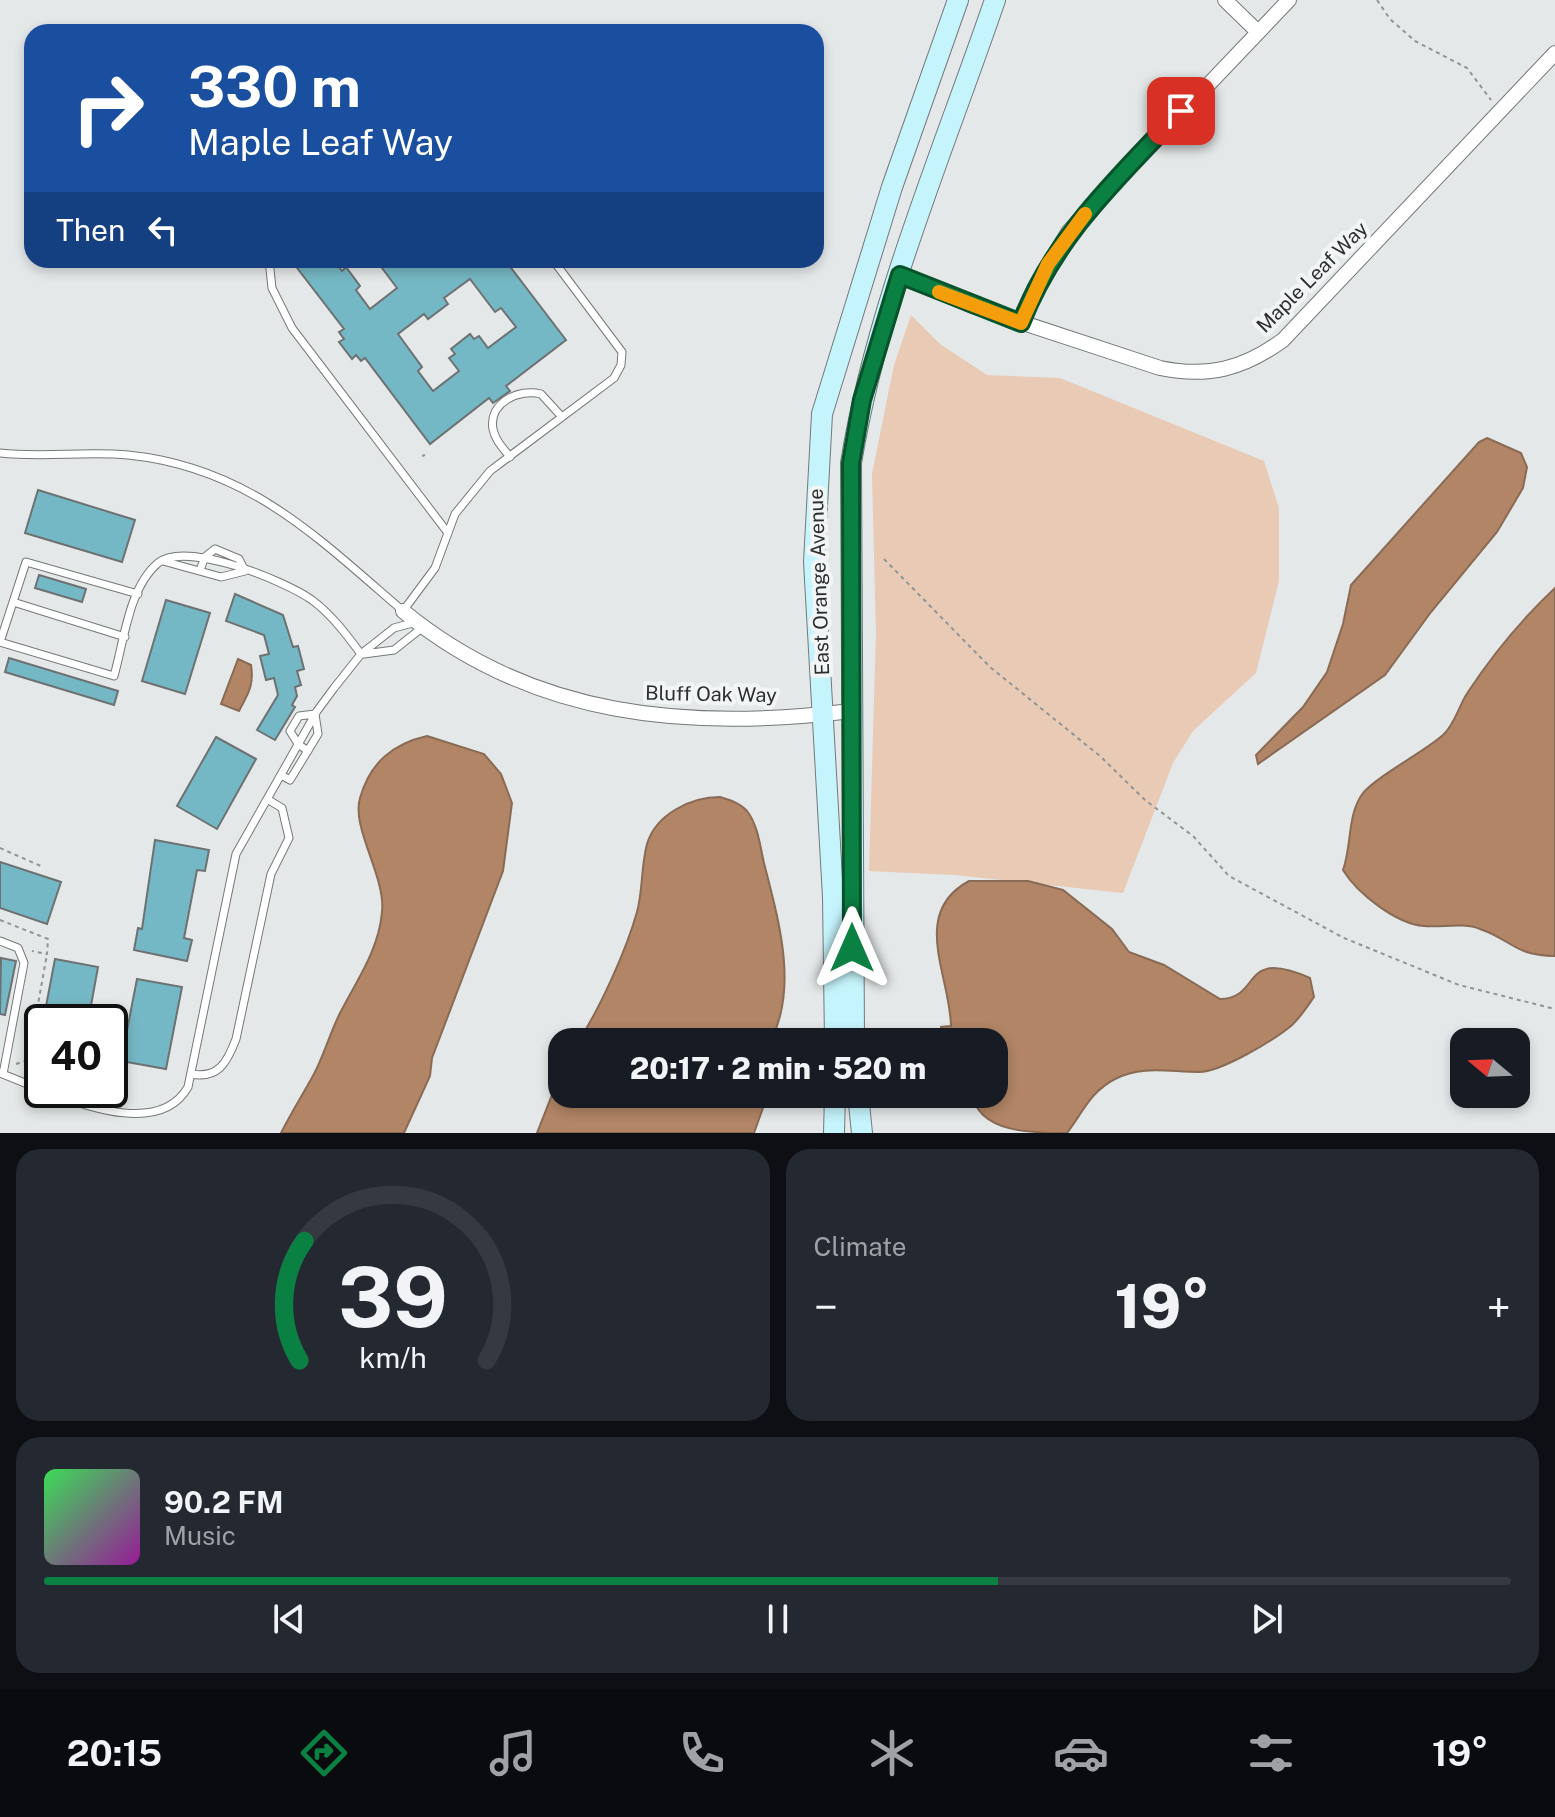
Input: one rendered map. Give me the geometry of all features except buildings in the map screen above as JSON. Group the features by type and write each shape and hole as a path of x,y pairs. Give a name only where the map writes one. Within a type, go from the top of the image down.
{"street":[{"name":"East Orange Avenue","path":"835,1028 833,897 814,562 822,414 892,187 958,0"},
{"name":"East Orange Avenue","path":"854,1028 851,463 862,400 900,275 995,0"},
{"path":"1225,0 1258,32"},
{"path":"1021,323 1037,284 1069,231 1289,0"},
{"name":"Maple Leaf Way","path":"900,275 1021,323 1160,368 1189,374 1216,372 1258,357 1283,340 1555,53"},
{"name":"Bluff Oak Way","path":"403,611 440,641 501,672 590,706 705,718 824,715 851,711"},
{"path":"834,1133 835,1108"},
{"path":"859,1108 862,1133"}],"lane":[{"path":"270,268 272,288 292,328 448,533"},
{"path":"0,453 130,455 173,462 213,475 258,494 303,524 403,611 435,568 455,514 490,471 614,378 621,365 622,352 559,268"},
{"path":"510,457 494,436 491,425 495,412 505,401 519,393 541,394 562,417"},
{"path":"138,594 26,562 0,642 114,676 138,594 151,570 161,560 177,556 205,557 310,599 330,615 361,654"},
{"path":"200,570 205,557"},
{"path":"161,560 221,577 245,571"},
{"path":"13,602 125,637"},
{"path":"361,654 394,650 419,624"},
{"path":"170,1117 183,1101 191,1074 236,854 315,714 361,654 394,628 419,624"},
{"path":"308,751 298,744 290,731 299,716 315,714"},
{"path":"281,775 290,780 318,734 315,714"},
{"path":"191,1074 207,1077 218,1071 229,1057 236,1039 271,874 289,838 282,808 267,799"},
{"path":"0,941 18,948 24,963 4,1075 24,1083"},
{"path":"89,1108 129,1123"}],"path":[{"path":"1377,0 1390,19 1415,41 1467,68 1492,102"},
{"path":"884,559 990,667 1100,756 1145,800 1193,836 1229,876 1344,938 1459,985 1555,1009"},
{"path":"0,848 43,867"},
{"path":"0,920 48,939 28,1060 16,1063 4,1075"},
{"path":"18,948 47,954"}],"shaded area":[{"path":"911,315 940,344 987,375 1060,378 1264,461 1279,508 1279,581 1256,673 1193,731 1173,763 1123,893 954,875 869,871 876,633 872,474 894,365"},
{"path":"1487,438 1521,453 1527,467 1523,488 1497,532 1431,612 1385,675 1258,764 1256,755 1303,707 1327,672 1343,624 1351,585 1479,442"},
{"path":"1555,588 1555,956 1530,953 1473,927 1424,926 1402,920 1367,897 1343,870 1354,811 1363,793 1443,735 1468,692 1498,651"},
{"path":"238,659 251,665 252,672 250,688 239,711 221,704"},
{"path":"427,736 484,754 501,774 512,803 503,871 432,1058 430,1076 404,1133 281,1133 318,1067 336,1021 377,939 382,898 360,824 360,798 364,786 384,757 403,744"},
{"path":"720,797 741,806 751,817 758,836 783,951 784,996 776,1028 586,1028 632,927 639,904 645,852 652,833 676,809"},
{"path":"969,881 1028,881 1063,890 1112,929 1129,952 1164,965 1220,999 1233,997 1254,976 1272,968 1310,978 1314,997 1297,1020 1283,1032 1220,1067 1199,1072 1135,1072 1115,1079 1093,1096 1067,1133 1009,1128 985,1117 978,1108 1008,1108 1008,1028 941,1028 951,1026 937,927 941,910 951,894"},
{"path":"548,1105 548,1108 763,1108 754,1133 537,1133"}],"slow traffic":[{"path":"939,292 1021,323 1048,264 1069,231 1085,214"}],"route":[{"path":"852,948 851,463 862,400 900,275 1021,323 1037,284 1069,231 1181,111"}]}
